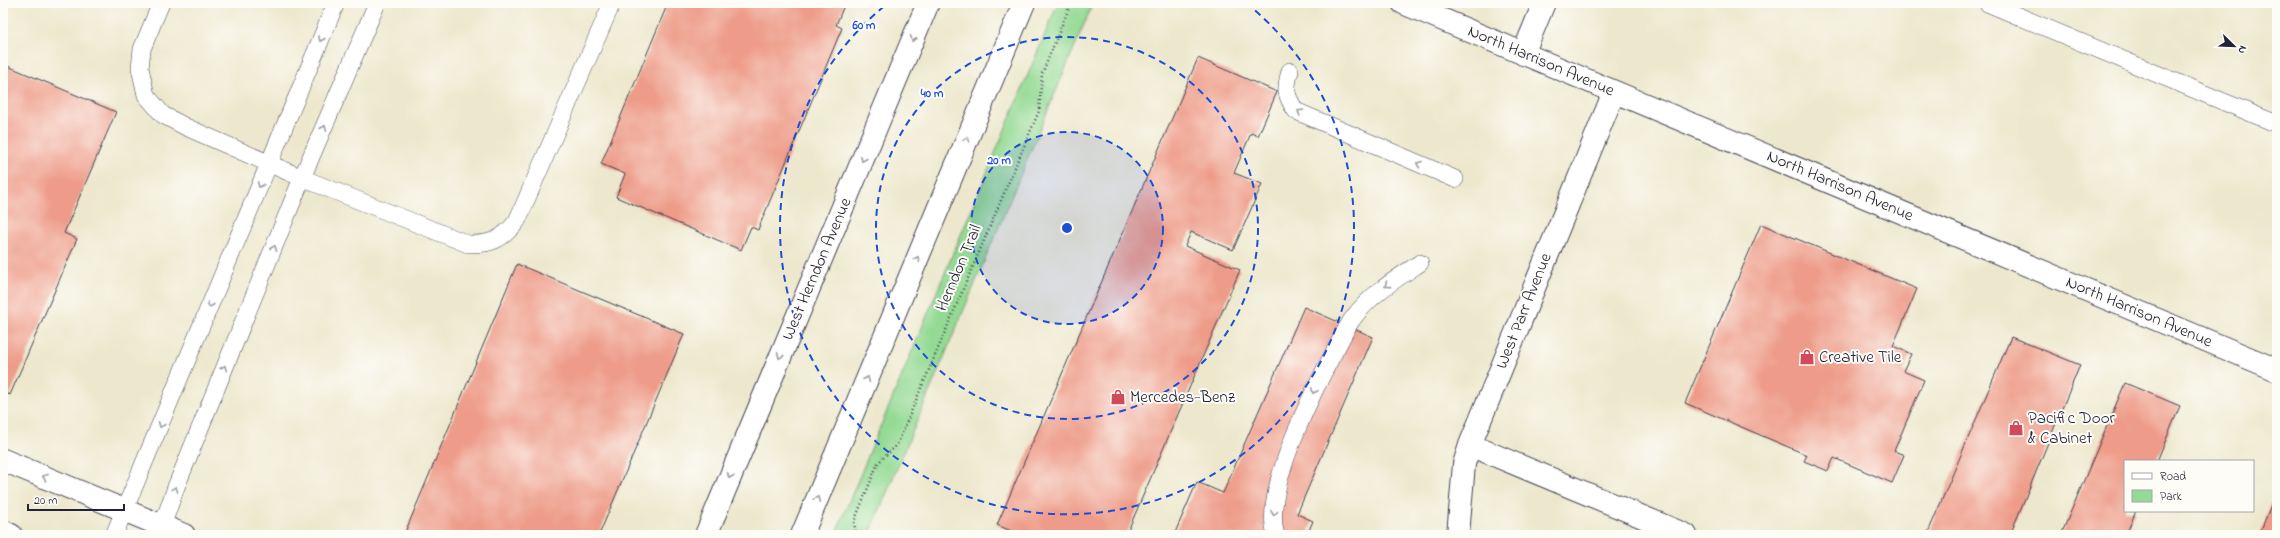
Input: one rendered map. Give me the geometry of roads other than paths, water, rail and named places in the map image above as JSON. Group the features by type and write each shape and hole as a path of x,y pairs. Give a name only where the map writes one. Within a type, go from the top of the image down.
{"street":[{"name":"West Herndon Avenue","path":"706,535 928,3"},
{"path":"802,535 1024,3"},
{"name":"North Harrison Avenue","path":"1403,3 2276,367"},
{"path":"1523,54 1544,3"},
{"name":"West Parr Avenue","path":"1458,535 1464,464 1470,445 1614,92"},
{"path":"1470,445 1686,535"},
{"path":"3,460 125,510 160,530 184,535"},
{"path":"3,531 11,535"}],"lane":[{"path":"161,3 142,49 140,68 146,95 163,115 186,127 269,162 302,178 468,244 481,245 497,241 509,232 517,221 528,199 612,3"},
{"path":"114,535 336,3"},
{"path":"160,530 176,486 302,178 377,3"},
{"path":"1987,3 2277,124"},
{"path":"1290,71 1285,88 1289,101 1296,111 1455,179"},
{"path":"1276,535 1273,525 1278,480 1299,423 1324,370 1354,317 1384,287 1420,263"}],"place":[{"name":"Creative Tile","path":"1807,357"},
{"name":"Mercedes-Benz","path":"1118,397"},
{"name":"Pacific Door & Cabinet","path":"2016,428"}]}
